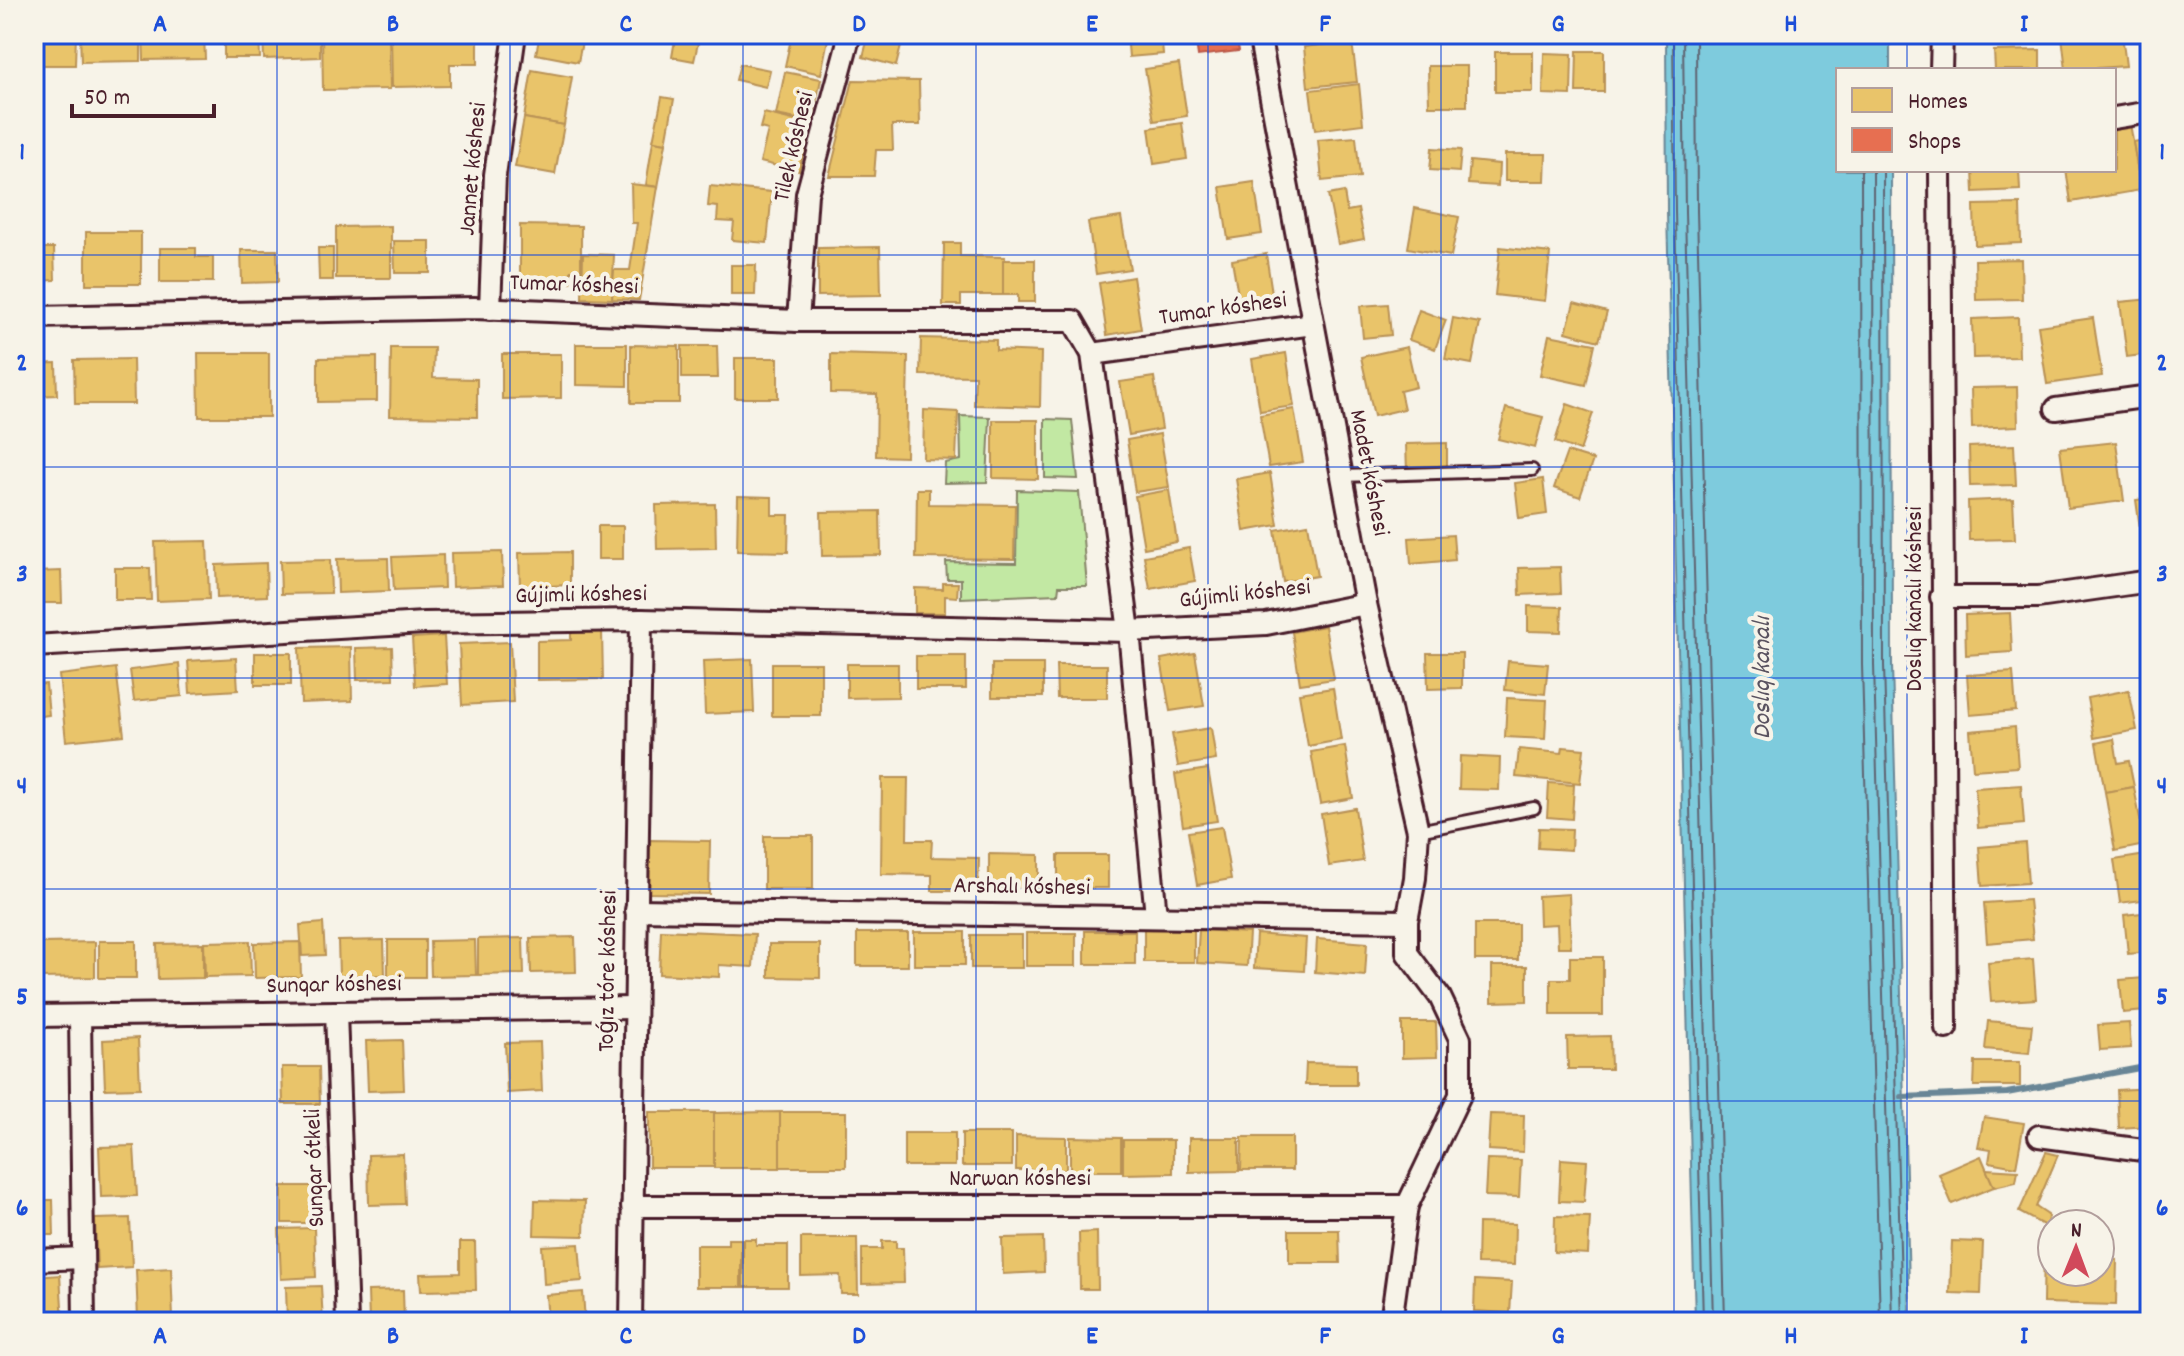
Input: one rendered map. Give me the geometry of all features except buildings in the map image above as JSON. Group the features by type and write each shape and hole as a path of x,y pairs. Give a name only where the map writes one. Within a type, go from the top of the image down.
{"street":[{"name":"Jannet kóshesi","path":"490,309 495,175 515,34"},
{"name":"Tilek kóshesi","path":"798,321 807,194 850,34"},
{"name":"Madet kóshesi","path":"1259,34 1366,604 1418,831 1415,878 1407,921 1407,953 1440,997 1460,1039 1460,1095 1407,1206 1391,1322"},
{"path":"1941,68 1942,34"},
{"path":"2116,118 2150,112"},
{"name":"Doslıq kanalı kóshesi","path":"1940,172 1946,1028"},
{"name":"Tumar kóshesi","path":"34,317 490,309 798,321 1073,321 1092,354 1129,631"},
{"name":"Tumar kóshesi","path":"1092,354 1313,324"},
{"path":"2056,409 2150,396"},
{"path":"1941,597 2038,597 2150,581"},
{"name":"Gújimli kóshesi","path":"34,646 424,623 641,620 1129,631 1266,624 1366,604"},
{"name":"Toǵız tóre kóshesi","path":"631,1322 641,620"},
{"path":"1129,631 1156,916"},
{"name":"Arshalı kóshesi","path":"636,910 1407,921"},
{"name":"Sunqar kóshesi","path":"34,1016 635,1008"},
{"name":"Sunqar ótkeli","path":"336,1012 347,1322"},
{"path":"80,1016 84,1322"},
{"path":"2039,1136 2150,1151"},
{"name":"Narwan kóshesi","path":"632,1206 1407,1206"},
{"path":"34,1260 83,1258"}],"lane":[{"path":"1342,476 1532,470"},
{"path":"1418,831 1534,808"}],"green space":[{"path":"960,416 990,417 987,482 944,483 945,463 961,460"},
{"path":"1045,419 1072,420 1078,479 1045,478"},
{"path":"1017,490 1079,492 1087,586 1059,586 1058,594 961,598 961,579 947,579 946,562 1016,563"}],"water":[{"name":"Doslıq kanalı","path":"1666,34 1890,34 1890,68 1836,68 1836,172 1891,172 1892,665 1910,1322 1695,1322 1667,212"}],"waterway":[{"path":"1902,1097 2007,1093 2150,1066"}]}
